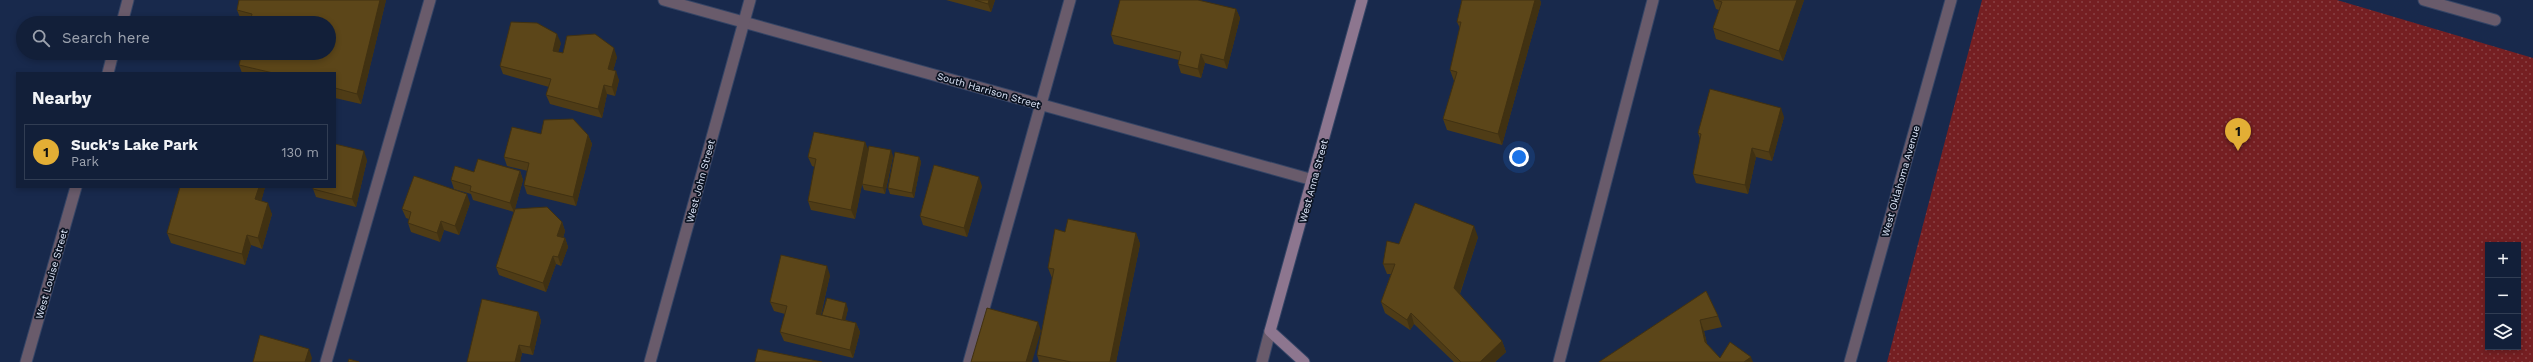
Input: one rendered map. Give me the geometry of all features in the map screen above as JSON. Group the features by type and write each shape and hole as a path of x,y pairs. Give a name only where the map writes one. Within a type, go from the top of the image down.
{"main road":[{"name":"West Anna Street","path":"1270,331 1314,180 1362,0"},
{"path":"1270,331 1304,362"}],"street":[{"path":"124,16 128,0"},
{"path":"326,362 430,0"},
{"name":"South Harrison Street","path":"664,0 1314,180"},
{"name":"West John Street","path":"650,362 750,0"},
{"path":"969,362 1042,105 1070,0"},
{"path":"1560,362 1653,0"},
{"name":"West Oklahoma Avenue","path":"1850,362 1951,0"},
{"path":"2424,0 2495,20"},
{"path":"108,72 111,60"},
{"name":"West Louise Street","path":"26,362 76,188"},
{"name":"West Anna Street","path":"1262,362 1270,331"}],"shaded area":[{"path":"1982,0 2337,0 2533,58 2533,362 1887,362"}],"building":[{"path":"239,0 380,0 357,94 336,88 336,72 269,72 239,65 240,60 336,60 336,16 252,16 252,14 237,10"},
{"path":"975,0 989,0 988,4"},
{"path":"1120,0 1198,0 1236,9 1224,60 1201,54 1198,69 1178,64 1181,52 1111,35"},
{"path":"1462,0 1535,0 1498,134 1443,119 1457,72 1450,70 1461,22 1457,22"},
{"path":"1716,0 1797,0 1779,51 1713,28 1722,2"},
{"path":"511,22 537,23 557,34 553,51 563,53 567,36 595,34 614,48 608,69 616,71 612,87 604,85 598,109 546,95 551,79 500,66"},
{"path":"1710,89 1781,108 1769,152 1752,148 1745,185 1693,174 1701,134 1698,133"},
{"path":"573,119 588,135 573,197 524,185 529,163 504,157 512,127 541,134 544,120"},
{"path":"814,132 865,142 851,210 808,201 816,159 808,157"},
{"path":"336,144 364,151 352,199 313,189 336,188"},
{"path":"869,146 891,150 883,188 862,184"},
{"path":"895,152 919,157 912,193 888,188"},
{"path":"478,159 520,171 510,203 470,191 471,186 451,180 455,166 474,172"},
{"path":"934,165 979,177 964,228 920,216"},
{"path":"414,176 467,194 455,226 441,221 437,233 408,223 411,212 402,209"},
{"path":"180,188 259,188 255,199 268,203 258,238 247,235 242,254 167,233"},
{"path":"1415,203 1474,226 1454,288 1502,341 1480,362 1461,362 1411,313 1407,320 1381,302 1395,264 1383,264 1387,241 1399,244"},
{"path":"547,207 562,222 557,236 565,238 558,257 553,256 543,283 496,267 515,209"},
{"path":"1068,219 1136,233 1110,362 1071,362 1037,355 1054,269 1048,268 1055,229 1065,232"},
{"path":"781,255 827,266 816,314 856,323 850,350 780,332 787,306 770,302"},
{"path":"1706,291 1718,316 1700,320 1705,342 1720,358 1730,342 1751,357 1744,362 1599,362"},
{"path":"827,298 846,303 842,320 822,315"},
{"path":"482,299 538,312 530,347 519,345 515,362 467,362"},
{"path":"987,308 1038,322 1026,362 971,362"},
{"path":"260,335 309,349 305,362 253,362"},
{"path":"758,349 822,362 755,362"},
{"path":"349,359 359,362 348,362"}],"place":[{"name":"Suck's Lake Park","path":"2238,151"}]}
